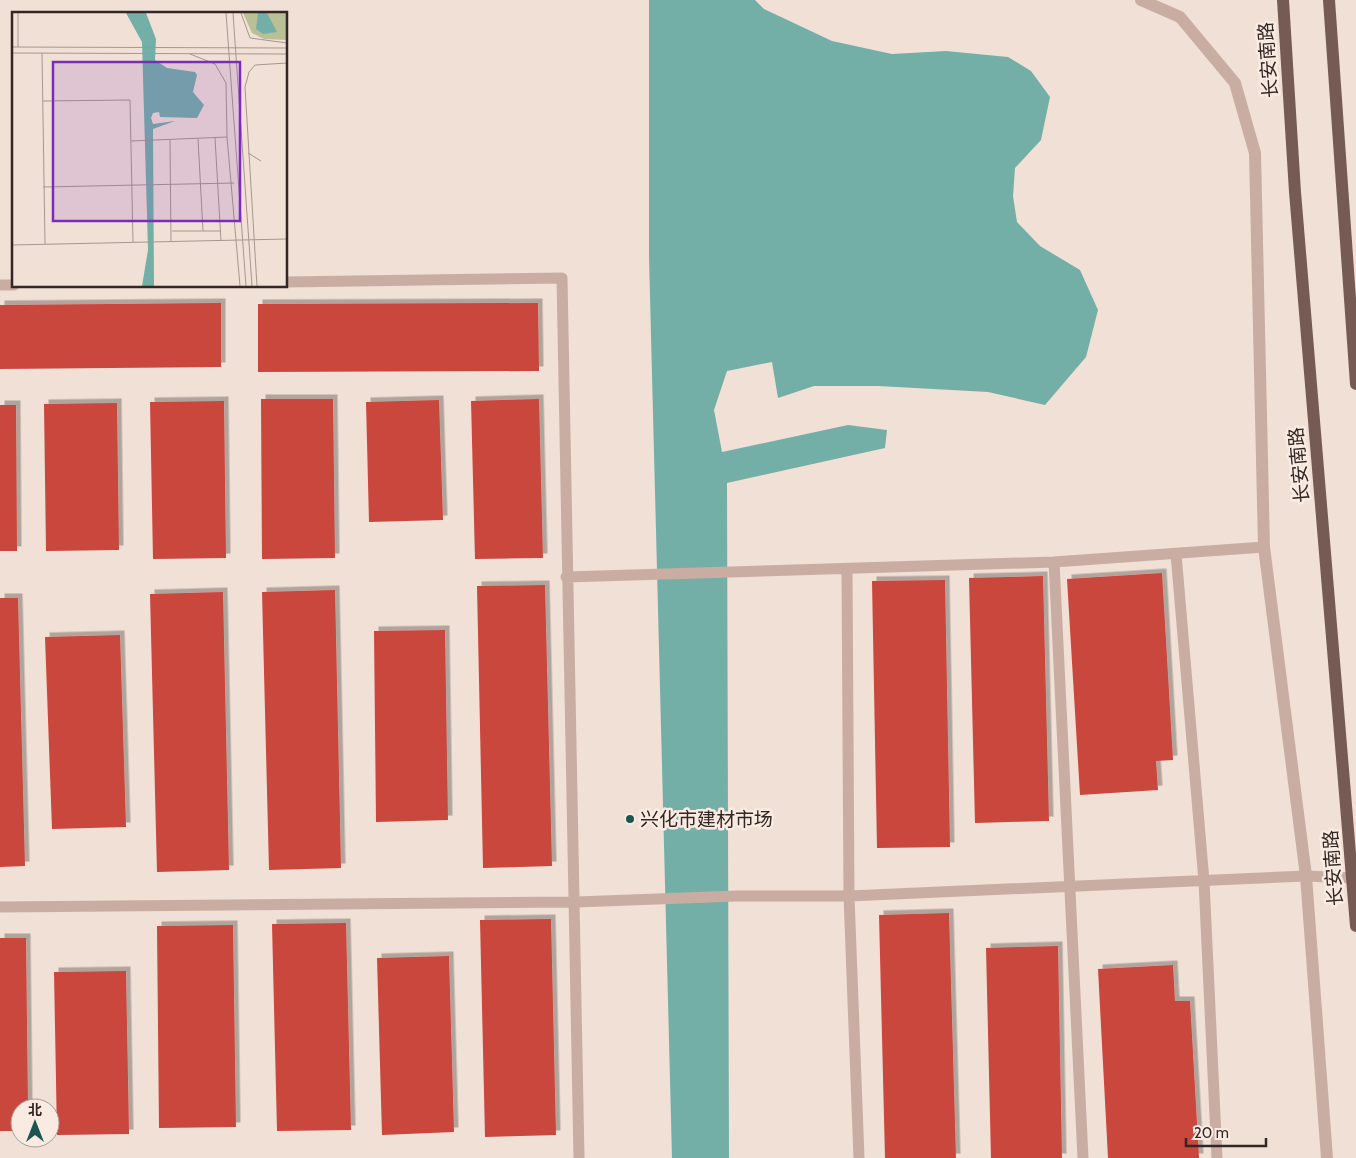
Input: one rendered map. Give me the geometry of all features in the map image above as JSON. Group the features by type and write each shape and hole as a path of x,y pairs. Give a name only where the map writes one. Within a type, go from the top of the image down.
{"main road":[{"name":"长安南路","path":"1283,0 1295,192 1356,926"},
{"path":"1329,0 1356,384"}],"street":[{"path":"1141,0 1180,17 1236,84 1254,153 1264,546 1306,876 1327,1158"}],"lane":[{"path":"288,282 562,278 566,577 576,902 579,1158"},
{"path":"566,577 847,570 1054,562 1264,546"},
{"path":"1176,554 1204,881 1217,1158"},
{"path":"1054,562 1084,1158"},
{"path":"847,570 849,896 859,1158"},
{"path":"0,907 576,902 737,896 849,896 1071,888 1306,876 1353,878"}],"water":[{"path":"649,0 755,0 764,9 832,41 892,54 946,51 1008,57 1031,71 1050,97 1041,140 1015,168 1013,196 1017,222 1040,246 1080,270 1098,310 1086,357 1045,405 988,392 878,386 814,386 778,398 772,362 727,371 714,410 722,452 848,425 887,430 885,448 727,483 729,1158 672,1158 649,257"}],"building":[{"path":"221,303 221,367 0,369 0,305"},
{"path":"538,303 539,371 258,372 258,304"},
{"path":"261,399 333,399 335,558 262,559"},
{"path":"539,399 543,558 475,559 471,401"},
{"path":"439,400 443,520 369,522 366,402"},
{"path":"224,401 226,558 153,559 150,402"},
{"path":"117,403 119,550 46,551 44,404"},
{"path":"0,405 16,405 17,551 0,551"},
{"path":"1162,573 1173,760 1156,761 1158,790 1080,795 1067,579"},
{"path":"1043,576 1049,821 975,823 969,578"},
{"path":"945,580 950,847 877,848 872,581"},
{"path":"545,585 552,866 483,868 477,586"},
{"path":"335,590 341,868 269,870 262,592"},
{"path":"223,592 229,870 157,872 150,594"},
{"path":"0,598 18,598 25,866 0,867"},
{"path":"445,630 448,820 376,822 374,631"},
{"path":"120,635 126,827 52,829 45,637"},
{"path":"949,913 956,1158 885,1158 879,915"},
{"path":"551,919 556,1135 485,1137 480,920"},
{"path":"346,923 351,1130 277,1131 272,924"},
{"path":"233,925 236,1127 159,1128 157,926"},
{"path":"0,938 26,938 28,1098 10,1098 10,1131 0,1131"},
{"path":"1058,946 1062,1158 991,1158 986,948"},
{"path":"449,956 454,1132 382,1135 377,958"},
{"path":"1173,965 1175,1001 1190,1001 1199,1158 1108,1158 1098,969"},
{"path":"126,971 129,1134 60,1135 60,1098 56,1098 54,972"}],"place":[{"name":"兴化市建材市场","path":"630,819"}]}
